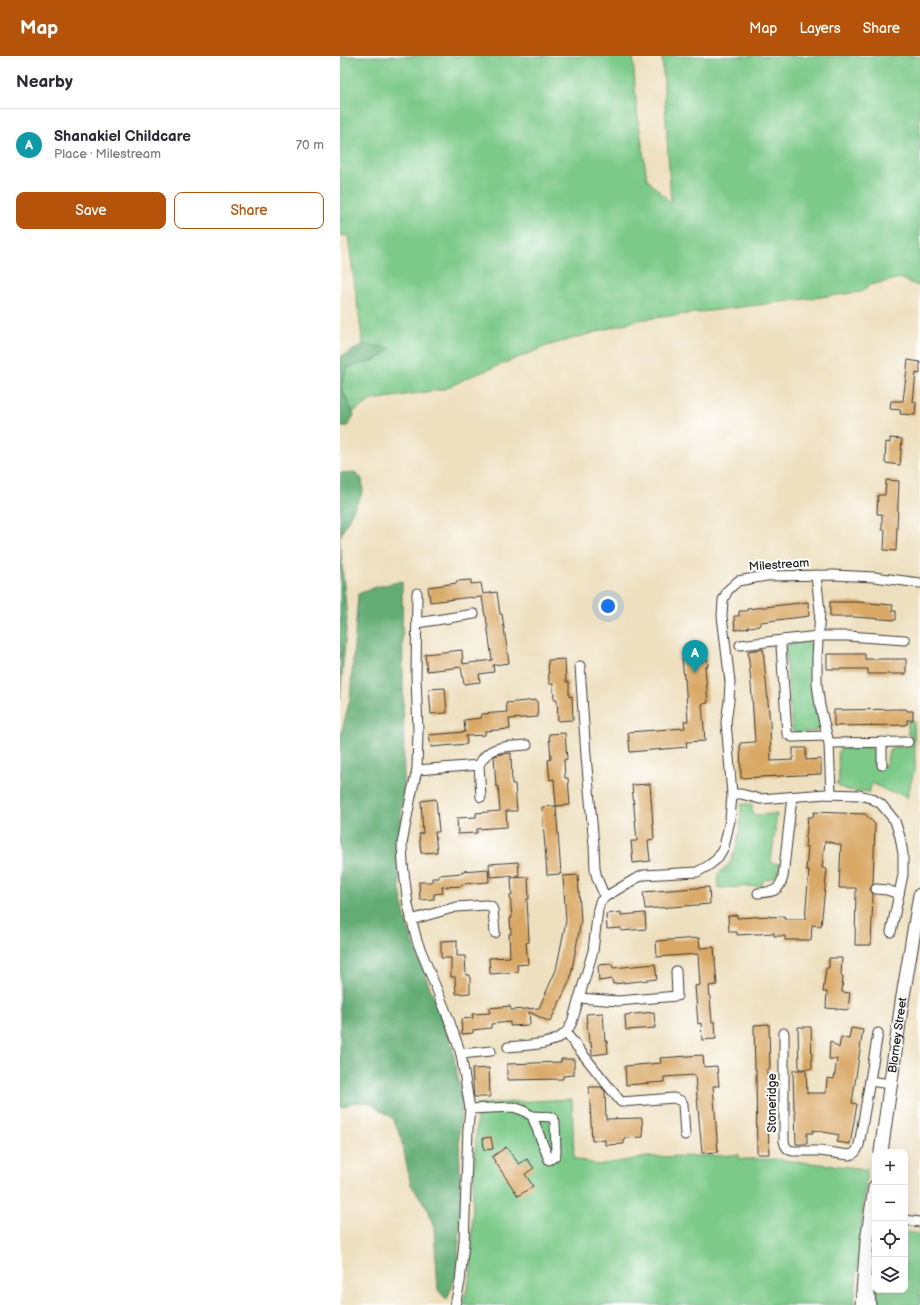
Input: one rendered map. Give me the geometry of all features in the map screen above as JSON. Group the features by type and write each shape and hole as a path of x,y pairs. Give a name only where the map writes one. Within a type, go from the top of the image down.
{"street":[{"name":"Milestream","path":"605,897 634,879 644,875 697,872 717,859 724,847 730,820 732,794 726,722 730,682 722,616 723,600 728,590 738,581 766,576 834,574 920,583"},
{"path":"816,575 820,611 817,684 820,706 828,739 831,764 831,794"},
{"path":"417,593 417,770 410,796 402,844 405,890 417,941 448,1017 461,1054 470,1109 464,1242 460,1282 455,1305"},
{"path":"417,623 474,614"},
{"path":"740,645 818,636 865,636 905,640"},
{"path":"783,640 780,646 787,734 792,737 908,742"},
{"path":"508,1047 548,1043 558,1039 566,1033 572,1022 593,951 600,902 605,897 595,869 580,666"},
{"path":"882,742 882,765"},
{"path":"481,797 479,765 484,756 491,750 527,745"},
{"path":"417,770 479,765"},
{"path":"732,794 760,798 831,794 859,795 871,798 881,804 892,816 898,829 903,854 904,875 891,932"},
{"path":"758,893 772,892 778,888 781,883 783,877 792,797"},
{"path":"876,889 887,890 900,894"},
{"name":"Blarney Street","path":"881,1149 902,1002 920,895"},
{"path":"412,920 456,907 486,905 491,906 493,910 495,934"},
{"path":"579,998 618,1001 677,996 676,971"},
{"name":"Stoneridge","path":"784,1033 785,1146 789,1150 820,1151 849,1155 853,1154 857,1150 859,1145 878,1032"},
{"path":"566,1033 621,1102 674,1098 682,1101 685,1136"},
{"path":"461,1054 491,1051"},
{"path":"870,1081 890,1084"},
{"path":"470,1109 513,1107 532,1116 549,1116 554,1119 556,1152 555,1156 549,1160 532,1116"},
{"path":"862,1305 867,1242 872,1218"},
{"path":"908,1220 920,1222"},
{"path":"867,1242 871,1305"}],"green space":[{"path":"340,56 633,56 636,103 647,179 671,203 662,56 920,56 920,287 900,278 870,285 861,292 638,320 547,346 467,378 445,389 372,400 353,412 341,387 347,368 377,359 392,348 363,345 348,236 340,235"},
{"path":"363,345 392,348 377,359 347,368 341,387 354,415 348,426 340,427 340,357"},
{"path":"355,472 362,479 363,492 340,538 340,473"},
{"path":"340,540 347,619 340,699"},
{"path":"402,581 404,782 398,862 400,888 405,917 413,943 452,1046 462,1101 459,1135 461,1206 457,1273 447,1300 438,1290 434,1229 428,1209 411,1185 400,1134 392,1118 370,1103 354,1102 343,1107 340,1106 340,738 350,699 358,594 376,587"},
{"path":"808,642 812,646 813,680 820,726 816,731 797,733 792,729 785,649 787,645 790,644"},
{"path":"908,721 914,721 915,767 907,798 902,794 889,792 872,783 869,792 847,790 836,783 839,783 838,752 840,748 871,748 877,753 878,765 887,765 888,753 892,748 911,747 911,735 908,735"},
{"path":"741,804 752,804 753,815 777,814 771,863 780,864 779,869 775,876 762,881 763,886 718,888 718,874 728,865 735,852 740,828"},
{"path":"572,1099 574,1158 598,1165 647,1157 739,1155 740,1159 774,1159 867,1169 854,1305 463,1305 471,1272 473,1185 477,1121 475,1104"},
{"path":"908,1232 920,1234 920,1305 879,1305 877,1293 908,1293"}],"building":[{"path":"908,360 920,362 920,374 916,373 913,402 916,402 915,415 900,414 901,410 890,409 891,401 903,401"},
{"path":"890,438 902,439 900,465 885,463 886,442 890,443"},
{"path":"886,480 899,481 896,551 884,550 885,530 882,530 882,514 877,514 878,495 885,495"},
{"path":"471,580 471,584 481,583 483,594 497,592 500,614 502,614 509,663 493,665 494,672 479,674 480,682 464,684 461,667 427,671 425,654 462,650 463,664 492,660 482,597 430,602 428,587 457,583 456,581"},
{"path":"808,602 809,616 761,622 760,626 735,630 734,616 739,616 739,611"},
{"path":"830,602 857,602 893,605 892,611 896,611 896,620 830,617"},
{"path":"689,646 703,648 704,658 707,658 708,666 705,667 708,703 702,704 705,741 686,742 687,747 630,752 628,732 685,728 684,721 688,721 682,658 685,658 684,649 689,648"},
{"path":"763,649 770,723 771,761 793,760 793,748 806,748 806,760 821,759 821,774 741,778 740,743 755,742 748,651"},
{"path":"827,654 865,654 865,659 906,659 906,674 868,674 868,669 827,669"},
{"path":"565,659 566,682 569,682 569,697 572,696 573,720 558,721 557,699 554,699 553,684 549,684 548,660"},
{"path":"445,688 447,713 431,714 429,689"},
{"path":"537,700 538,717 509,719 510,729 485,731 485,735 466,736 467,744 431,747 429,735 465,732 464,720 481,718 482,714 507,712 506,703"},
{"path":"906,709 907,711 913,711 913,720 907,720 907,724 905,725 834,726 834,710"},
{"path":"565,733 567,759 564,760 565,778 568,778 570,805 556,806 554,779 550,780 548,760 551,759 549,734"},
{"path":"511,753 512,784 515,784 517,811 506,811 507,827 477,829 477,833 458,834 457,818 476,817 476,813 500,811 498,786 496,786 494,756"},
{"path":"650,784 654,839 648,840 650,861 633,863 631,841 637,841 632,785"},
{"path":"436,799 439,832 435,832 437,852 421,853 419,834 423,833 421,801"},
{"path":"556,806 561,874 547,875 542,807"},
{"path":"814,812 865,814 875,824 873,884 870,889 873,894 871,945 855,945 856,888 839,888 841,845 825,841 822,868 827,869 821,926 812,925 811,940 785,940 785,936 774,936 774,933 737,935 737,932 729,932 728,916 737,915 737,918 784,916 784,919 805,919 809,870 806,870 808,847 805,847 808,817 813,817"},
{"path":"518,862 519,875 490,877 489,864"},
{"path":"488,869 489,882 442,887 443,893 434,894 434,899 420,900 419,882 432,882 432,878 439,878 439,875"},
{"path":"578,875 581,921 570,980 550,1022 529,1012 530,1025 510,1026 510,1022 491,1024 491,1028 473,1030 473,1033 462,1034 461,1019 473,1018 472,1014 490,1013 489,1008 510,1006 511,1010 539,1008 556,970 566,921 563,876"},
{"path":"528,877 529,899 527,899 529,942 526,943 528,964 517,965 518,972 490,974 489,958 510,957 509,934 511,934 510,918 512,918 510,895 512,895 511,878"},
{"path":"709,887 710,904 645,909 643,892"},
{"path":"621,912 621,915 645,913 646,929 621,931 621,928 607,929 606,914"},
{"path":"699,938 700,948 714,947 717,985 709,986 712,1022 715,1022 716,1039 702,1040 701,1023 698,1024 695,986 700,985 698,954 657,957 656,941"},
{"path":"457,940 457,956 465,956 466,975 470,975 470,993 456,994 455,977 451,977 451,958 441,958 441,941"},
{"path":"829,958 842,958 842,992 850,993 848,1010 826,1008 827,992 823,992 826,968 829,968"},
{"path":"612,964 613,968 655,964 657,979 613,984 612,979 599,981 598,965"},
{"path":"654,1012 655,1028 626,1030 625,1015"},
{"path":"603,1013 605,1041 607,1041 608,1053 592,1055 586,1014"},
{"path":"769,1024 770,1069 767,1069 769,1154 757,1154 754,1025"},
{"path":"798,1027 811,1027 812,1069 799,1069"},
{"path":"851,1028 863,1030 852,1103 857,1104 850,1144 837,1142 839,1135 813,1130 813,1133 807,1133 807,1144 796,1144 793,1070 806,1070 807,1093 826,1093 827,1078 834,1079 837,1059 829,1059 830,1041 839,1048 841,1037 849,1039"},
{"path":"703,1055 704,1067 717,1066 719,1086 713,1086 718,1152 702,1153 695,1075 664,1077 664,1082 626,1085 625,1066 661,1063 660,1058"},
{"path":"561,1059 574,1059 574,1075 563,1076 563,1079 507,1080 507,1064 561,1062"},
{"path":"489,1068 490,1097 474,1097 472,1069"},
{"path":"589,1087 601,1087 605,1091 606,1119 642,1118 643,1137 624,1138 624,1144 605,1145 605,1140 592,1141"},
{"path":"491,1137 493,1149 484,1150 483,1138"},
{"path":"506,1147 519,1164 527,1159 534,1168 525,1174 533,1186 518,1196 492,1157"}],"place":[{"name":"Shanakiel Childcare","path":"695,673"}]}
